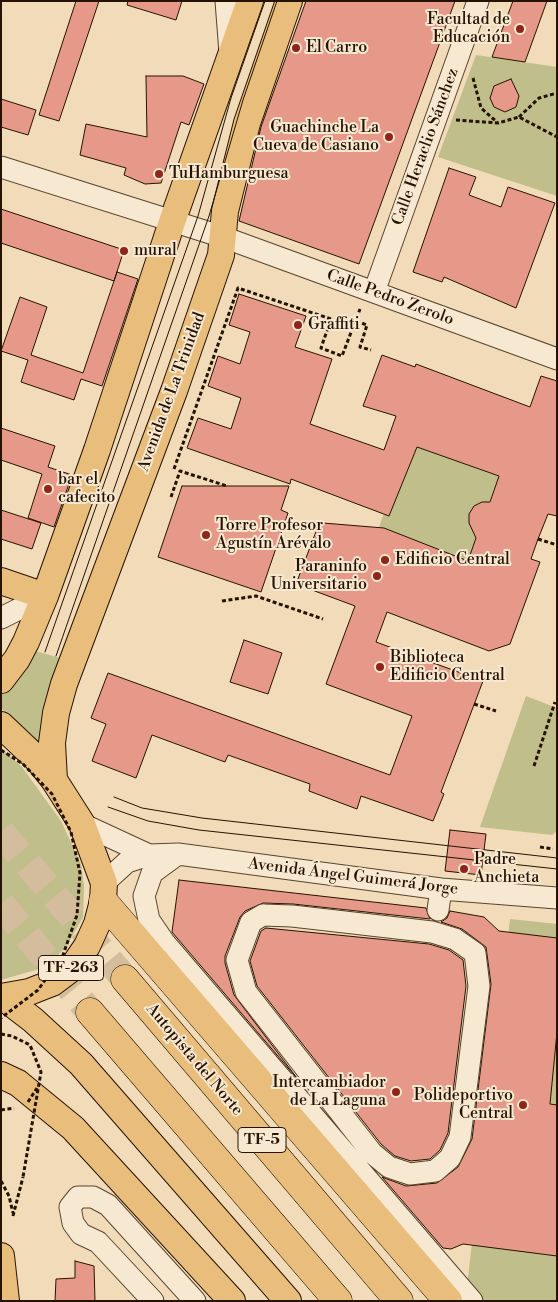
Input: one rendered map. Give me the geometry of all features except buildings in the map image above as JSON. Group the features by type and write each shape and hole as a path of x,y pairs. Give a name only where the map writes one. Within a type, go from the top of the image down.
{"highway":[{"path":"104,892 154,961 448,1301"},
{"name":"Autopista del Norte","path":"125,979 399,1301"},
{"name":"TF-5","path":"90,1012 338,1301"}],"main road":[{"path":"1,680 17,659 45,596 98,450 172,222 250,1"},
{"name":"Avenida de La Trinidad","path":"54,780 52,743 56,713 64,684 174,391 221,255 213,234 225,211 247,123 289,1"},
{"path":"1,581 45,596"},
{"path":"1,725 39,761 54,780 82,824 104,892"},
{"name":"TF-263","path":"2,1004 52,983 72,968 87,946 97,924 104,892"},
{"path":"2,1004 33,1020 81,1064 288,1301"},
{"path":"1,1075 24,1088 73,1128 232,1301"},
{"path":"1,1256 6,1301"}],"street":[{"path":"226,1 230,59"},
{"name":"Calle Heraclio Sánchez","path":"368,298 478,1"},
{"name":"Calle Pedro Zerolo","path":"1,167 213,234 368,298 557,359"},
{"path":"1,619 45,596"},
{"path":"1,619 7,619 30,633"},
{"name":"Avenida Ángel Guimerá Jorge","path":"82,824 152,862"},
{"name":"Avenida Ángel Guimerá Jorge","path":"104,892 127,862 152,862 178,854 439,899 557,898"},
{"path":"152,862 144,896 149,920 164,942 472,1301"},
{"path":"308,1070 378,1158 389,1167 410,1174 435,1171 450,1158 460,1137 479,986 475,953 455,939 432,932 292,916 263,916 251,922 237,960 246,992 308,1070 309,1112"},
{"path":"154,961 194,975"},
{"path":"275,1072 308,1070"},
{"path":"153,1301 98,1242 81,1234 73,1223 70,1207 78,1197 93,1197 108,1205 195,1301"}],"path":[{"path":"454,67 470,72 476,82 481,108 498,122"},
{"path":"436,118 498,122 519,117 539,98 557,93"},
{"path":"519,117 557,136"},
{"path":"174,469 238,288 331,319 320,348 342,356 356,321 368,298"},
{"path":"356,321 367,324 360,347 371,350"},
{"path":"171,497 180,471 226,486"},
{"path":"538,539 557,545"},
{"path":"222,601 256,596 323,620"},
{"path":"534,766 555,702"},
{"path":"474,704 496,711"},
{"path":"1,750 23,764 52,794 71,832 80,873 77,916 63,955 38,990 2,1004"},
{"path":"540,847 553,849"},
{"path":"1,1034 13,1035 36,1053 39,1064 38,1087 28,1102"},
{"path":"1,1034 12,1036 30,1045 41,1072 23,1177 13,1216 9,1196 1,1181"}],"shaded area":[{"path":"476,55 557,67 557,196 438,157"},
{"path":"409,444 499,476 468,561 379,527"},
{"path":"35,651 64,659 44,747 1,708 1,693 9,689"},
{"path":"526,696 557,708 557,831 552,835 480,827"},
{"path":"1,748 22,767 61,821 81,864 84,886 83,917 66,947 46,967 1,980"},
{"name":"Polideportivo Central","path":"510,919 557,924 557,1301 482,1301 467,1286"}],"tunnel":[{"path":"1,832 125,979"},
{"path":"1,904 90,1012"}],"tram line":[{"path":"45,652 198,216 231,98 265,1"},
{"path":"56,656 209,216 243,100 277,1"},
{"path":"114,797 142,808 202,818 557,858"},
{"path":"108,807 148,821 199,830 557,869"}],"place":[{"name":"Facultad de Educación","path":"520,29"},
{"name":"El Carro","path":"296,48"},
{"name":"Guachinche La Cueva de Casiano","path":"389,137"},
{"name":"TuHamburguesa","path":"159,174"},
{"name":"mural","path":"124,251"},
{"name":"Graffiti","path":"298,325"},
{"name":"bar el cafecito","path":"48,489"},
{"name":"Torre Profesor Agustín Arévalo","path":"206,535"},
{"name":"Edificio Central","path":"385,560"},
{"name":"Paraninfo Universitario","path":"377,576"},
{"name":"Biblioteca Edificio Central","path":"380,667"},
{"name":"Padre Anchieta","path":"464,869"},
{"name":"Intercambiador de La Laguna","path":"396,1092"},
{"name":"Polideportivo Central","path":"523,1105"}]}
